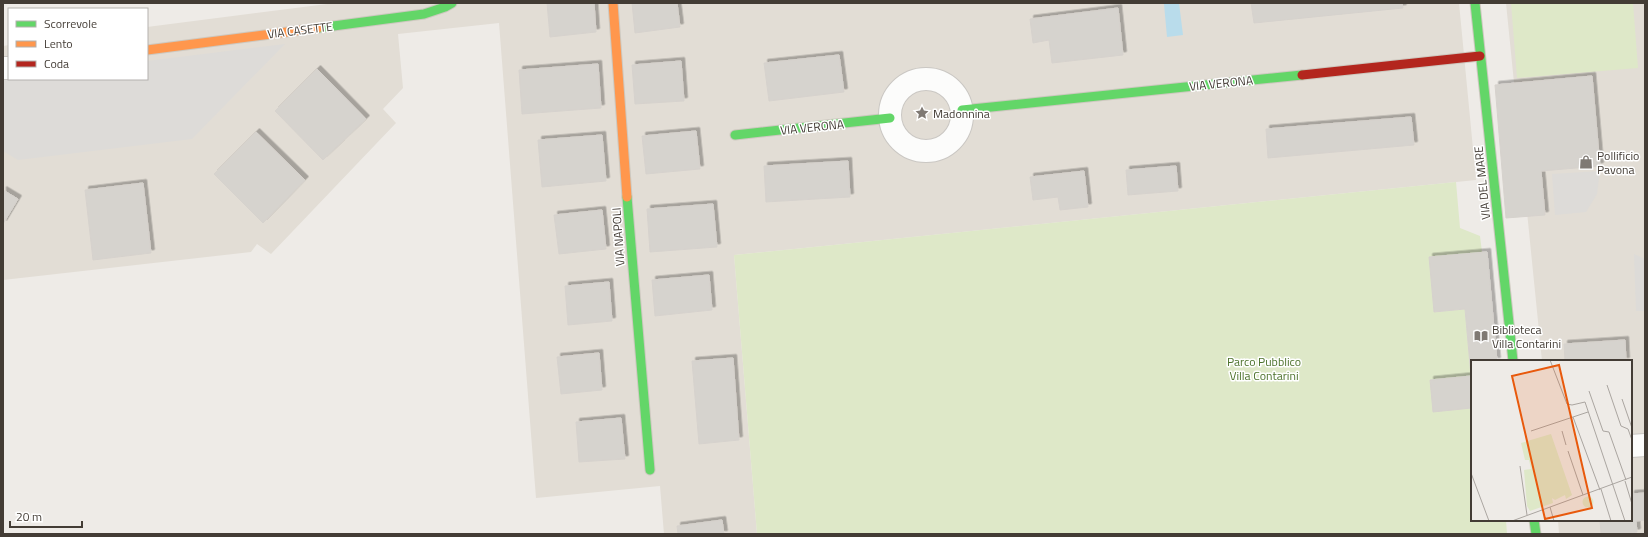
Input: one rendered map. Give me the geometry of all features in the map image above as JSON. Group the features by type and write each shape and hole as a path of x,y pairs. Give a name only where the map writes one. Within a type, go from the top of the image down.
{"street":[{"name":"VIA CASETTE","path":"148,50 424,14 445,8 452,3"},
{"name":"VIA NAPOLI","path":"613,3 635,301 650,470"},
{"name":"VIA DEL MARE","path":"1475,3 1513,360"},
{"name":"VIA VERONA","path":"962,110 1480,56"},
{"path":"928,78 940,81 951,88 958,98 962,110 958,132 951,141 941,148 930,150 919,150 908,146 899,139 893,130 890,118 890,106 896,95 904,86 916,80 928,78"},
{"name":"VIA VERONA","path":"735,135 890,118"},
{"path":"1632,446 1645,445"},
{"path":"1534,521 1536,534"}],"shaded area":[{"path":"335,3 1459,3 1476,180 734,255 757,534 664,534 660,486 536,498 499,23 398,34 403,88 383,109 396,123 271,254 257,244 251,252 3,280 3,46 8,45 8,80 148,80 148,27"},
{"path":"1506,3 1645,3 1645,534 1559,534 1558,521 1632,521 1632,360 1542,360"},
{"path":"285,44 192,139 18,160 3,151 3,78 8,78 8,80 148,80 148,61"},
{"path":"1600,171 1597,194 1586,212 1555,215 1552,174"},
{"path":"1634,254 1645,259 1645,311 1636,311"}],"green space":[{"path":"1511,3 1633,3 1638,68 1517,78"},
{"name":"Parco Pubblico Villa Contarini","path":"1456,182 1460,228 1480,236 1482,252 1430,257 1435,312 1465,309 1471,376 1471,521 1506,521 1507,534 757,534 734,255"}],"water":[{"path":"1179,3 1183,35 1167,37 1164,4"}],"building":[{"path":"547,3 594,3 596,32 550,37"},
{"path":"632,3 677,3 680,27 635,33"},
{"path":"1251,3 1402,3 1403,8 1254,23"},
{"path":"1118,8 1123,55 1052,63 1049,40 1033,43 1030,19"},
{"path":"839,55 844,92 769,101 764,63"},
{"path":"681,61 684,101 635,104 632,65"},
{"path":"598,64 601,108 522,114 519,70"},
{"path":"317,69 366,119 323,160 275,111"},
{"path":"1592,76 1600,166 1541,171 1545,215 1506,218 1495,85"},
{"path":"1411,117 1414,145 1268,158 1266,129"},
{"path":"696,131 700,169 646,174 642,136"},
{"path":"256,132 305,180 263,223 214,174"},
{"path":"602,135 606,181 542,187 538,140"},
{"path":"848,161 850,197 766,202 764,166"},
{"path":"1176,166 1178,191 1128,195 1126,170"},
{"path":"1084,171 1088,207 1060,210 1058,197 1033,200 1030,177"},
{"path":"143,183 151,253 93,260 85,190"},
{"path":"3,190 18,199 3,224"},
{"path":"713,204 717,247 650,252 647,209"},
{"path":"602,210 606,249 559,254 554,215"},
{"name":"Biblioteca Villa Contarini","path":"1487,252 1497,360 1471,360 1471,376 1465,309 1434,312 1429,257"},
{"path":"709,275 712,310 655,316 652,280"},
{"path":"609,282 612,321 568,325 565,286"},
{"path":"1625,340 1626,360 1565,360 1564,344"},
{"path":"599,353 602,390 561,394 557,357"},
{"path":"733,358 739,440 699,444 692,361"},
{"name":"Biblioteca Villa Contarini","path":"1471,376 1471,408 1433,412 1430,380"},
{"path":"621,418 625,459 579,462 576,422"},
{"path":"1645,493 1645,520 1636,521 1637,532 1627,534 1601,534 1600,521 1632,521 1632,494"},
{"path":"722,520 724,534 678,534 677,526"}],"traffic: fast":[{"path":"318,28 424,14 452,3"},
{"path":"1475,3 1513,360"},
{"path":"962,110 1302,75"},
{"path":"735,135 890,118"},
{"path":"627,197 650,470"},
{"path":"1534,521 1536,534"}],"traffic: slow":[{"path":"613,3 627,197"},
{"path":"148,50 318,28"}],"traffic: jam":[{"path":"1302,75 1480,56"}],"place":[{"name":"Madonnina","path":"922,113"},
{"name":"Pollificio Pavona","path":"1586,162"},
{"name":"Biblioteca Villa Contarini","path":"1481,336"}]}
